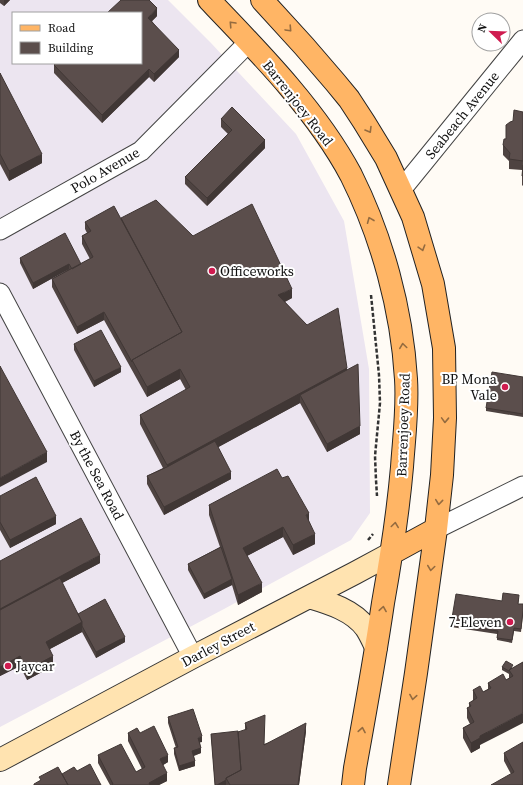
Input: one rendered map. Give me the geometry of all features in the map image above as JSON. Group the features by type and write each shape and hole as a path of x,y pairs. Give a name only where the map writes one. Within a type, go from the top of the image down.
{"main road":[{"name":"Barrenjoey Road","path":"209,0 290,88 313,116 330,141 350,174 363,202 380,244 396,303 403,347 406,381 406,416 399,496 392,553 353,785"},
{"path":"262,0 349,99 386,158 413,217 433,284 444,348 445,418 442,475 436,529 400,785"},
{"name":"Darley Street","path":"0,760 436,529"},
{"path":"309,597 333,605 355,617 365,628 376,647"}],"street":[{"name":"Seabeach Avenue","path":"401,190 523,40"},
{"name":"Polo Avenue","path":"0,230 141,150 249,42"},
{"name":"By the Sea Road","path":"0,293 193,657"},
{"path":"436,529 523,486"}],"path":[{"path":"371,292 379,375 380,403 376,456 378,502"},
{"path":"368,540 374,532"}],"shaded area":[{"path":"0,0 168,0 211,43 296,134 344,221 369,369 370,513 351,540 0,727"}],"building":[{"path":"121,0 149,0 157,8 148,18 179,50 154,74 149,69 102,115 54,65 142,64 142,12 108,12"},
{"path":"0,73 42,154 9,171 0,154"},
{"path":"232,107 265,140 207,198 185,177 232,130 221,119"},
{"path":"514,110 523,112 523,161 509,159 510,153 503,145 504,139 506,139 506,125 513,121"},
{"path":"156,200 193,236 252,204 292,289 278,295 307,325 338,308 347,368 167,465 140,415 190,387 180,369 147,387 132,360 182,332 121,218"},
{"path":"114,206 182,332 132,360 132,362 104,312 77,327 52,279 93,257 82,236 91,231 85,222"},
{"path":"65,233 81,264 72,269 69,264 33,283 20,258"},
{"path":"101,330 121,367 94,381 74,344"},
{"path":"358,364 360,426 327,444 300,395"},
{"path":"0,366 47,452 0,478"},
{"path":"492,372 523,377 523,414 486,408"},
{"path":"215,441 231,472 164,507 147,476"},
{"path":"277,469 282,478 288,476 309,513 306,515 315,534 293,545 283,527 243,548 262,583 238,595 209,505"},
{"path":"36,477 56,516 10,540 0,522 0,496"},
{"path":"81,518 100,555 0,609 0,561"},
{"path":"221,547 232,579 204,594 188,564"},
{"path":"60,578 82,622 46,642 53,656 27,670 20,656 0,667 0,610"},
{"path":"503,593 519,595 518,604 523,604 521,629 514,628 512,640 497,638 498,631 451,624 456,594 502,601"},
{"path":"105,599 125,637 96,652 82,626 82,622 78,614"},
{"path":"506,661 513,665 509,671 502,667"},
{"path":"523,662 523,713 480,736 480,738 471,743 463,728 474,722 467,708 471,706 469,703 477,698 473,690 480,686 483,692 491,688 488,683 503,674 506,680 513,676 509,670"},
{"path":"193,709 202,736 198,738 201,748 192,751 195,761 179,766 174,748 178,747 168,717"},
{"path":"265,715 264,745 306,723 298,785 230,785 226,778 241,770 238,732 247,729 245,723"},
{"path":"154,726 168,755 160,759 167,773 149,783 150,785 112,785 113,784 98,755 121,744 136,772 145,767 128,733 137,728 140,733"},
{"path":"238,731 241,770 215,785 211,734"},
{"path":"523,742 523,785 491,785 514,772 504,753"},
{"path":"90,764 101,785 68,785 62,774 74,767 77,771"},
{"path":"58,767 68,785 34,785 41,780 39,777"}],"place":[{"name":"Officeworks","path":"212,271"},
{"name":"BP Mona Vale","path":"505,387"},
{"name":"7-Eleven","path":"510,622"},
{"name":"Jaycar","path":"8,666"}]}
